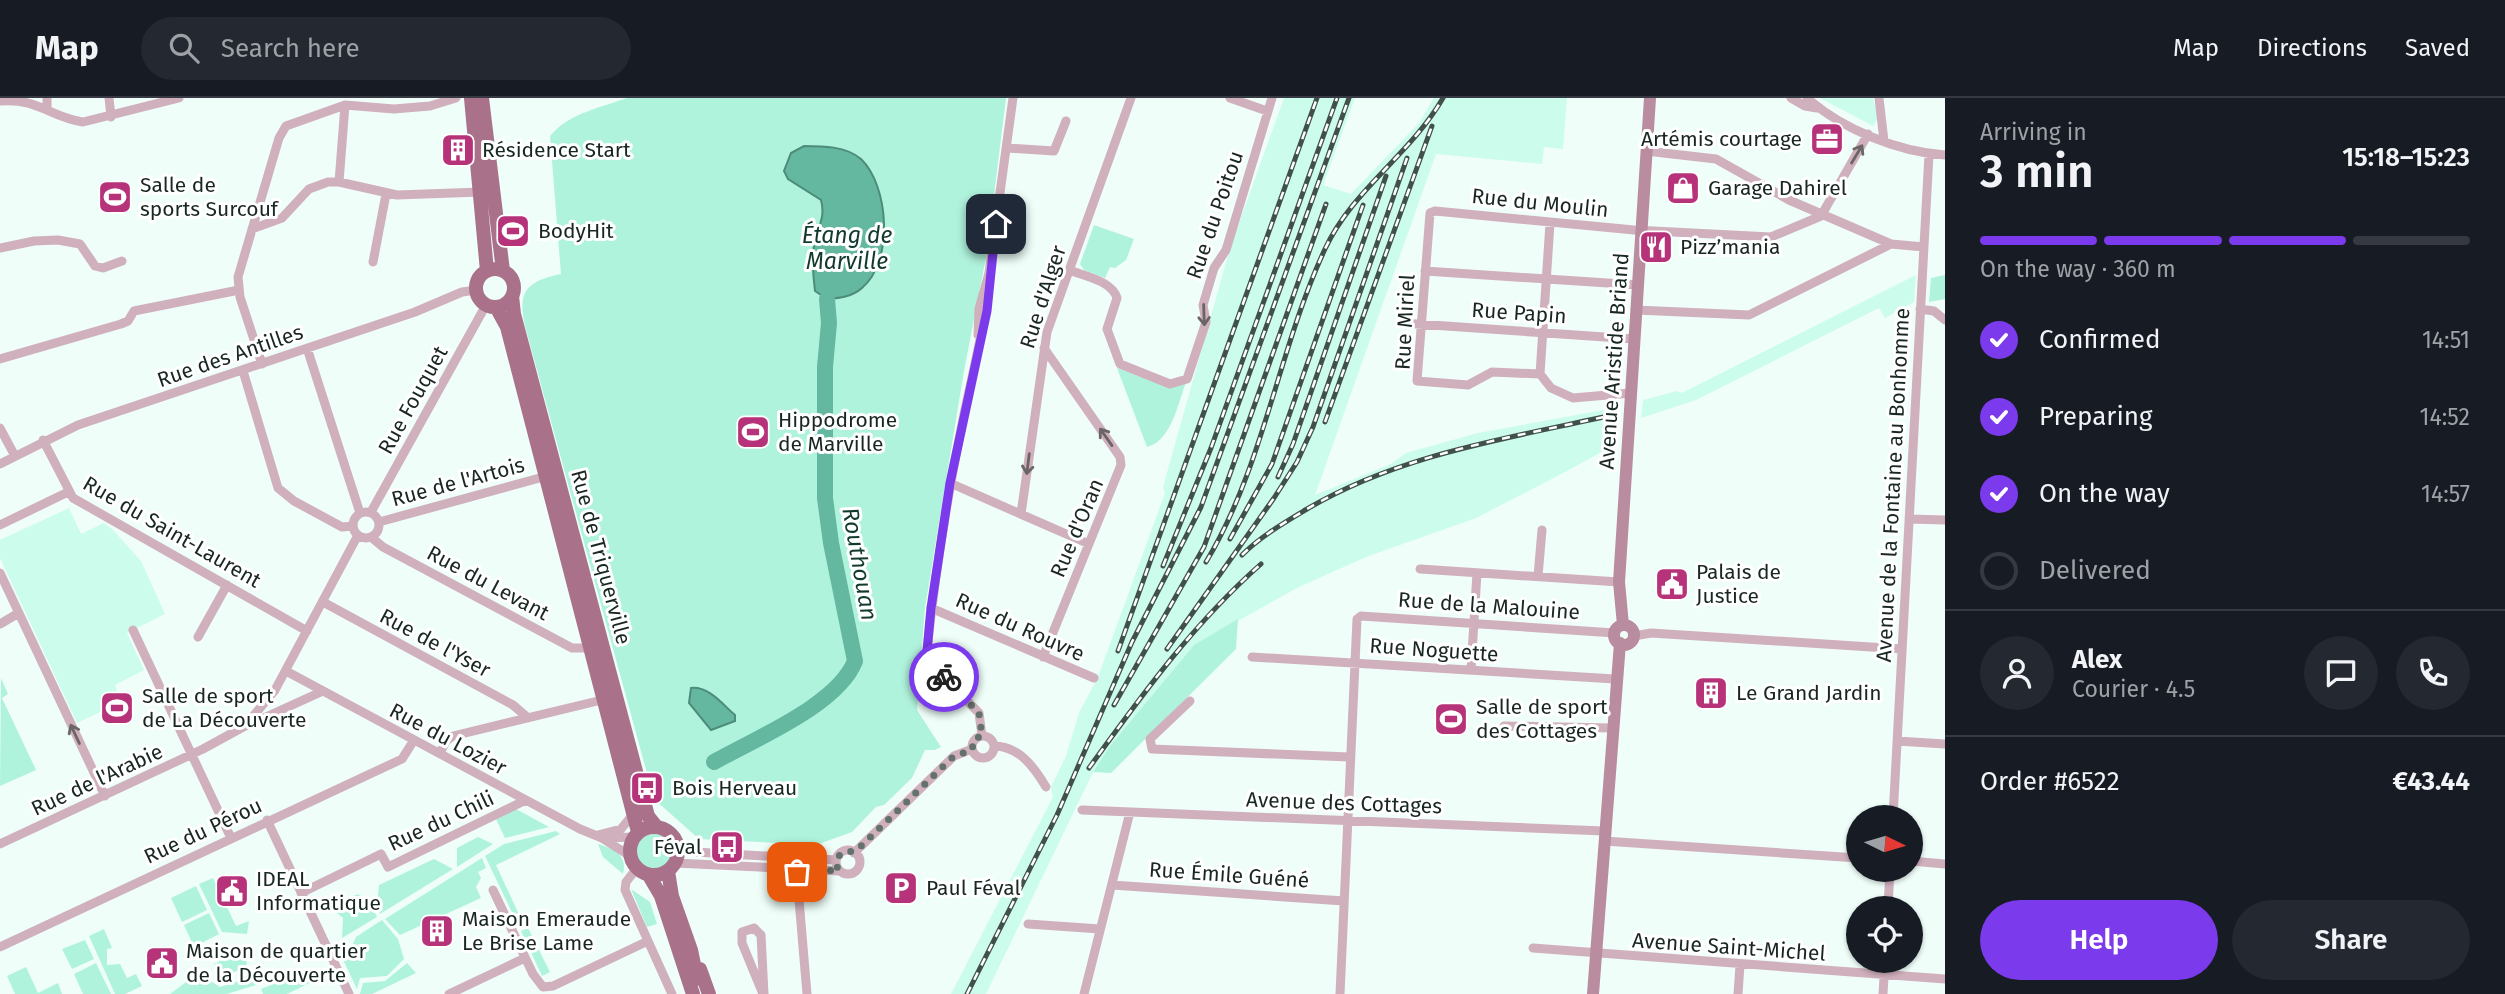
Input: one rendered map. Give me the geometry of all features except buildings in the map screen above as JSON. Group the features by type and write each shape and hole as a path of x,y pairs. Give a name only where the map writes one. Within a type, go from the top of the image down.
{"main road":[{"path":"471,98 486,271"},
{"path":"482,98 503,271 514,284 512,296 506,304 491,306 476,290 478,279 486,271 503,271"},
{"name":"Avenue Aristide Briand","path":"1593,994 1619,634 1619,582 1650,98"},
{"name":"Rue de Triquerville","path":"512,296 514,314 648,816 656,826"},
{"name":"Rue de Triquerville","path":"491,306 507,327 635,811 636,834"},
{"path":"1619,634 1631,628 1634,636"},
{"path":"695,994 660,897 638,866 636,834 656,826 670,832 678,845 672,867 672,896 709,994"},
{"path":"638,866 672,867"},
{"path":"691,950 695,994"}],"street":[{"path":"47,98 47,109"},
{"path":"109,98 111,117"},
{"path":"0,101 33,102 80,122 111,117 179,98"},
{"path":"262,364 239,290 238,278 279,138 286,126 345,105 394,109 430,106 456,98"},
{"path":"982,736 979,713 930,662 927,651 950,483 976,350 979,309 989,273 1013,98"},
{"name":"Rue d'Alger","path":"1021,514 1044,348 1131,98"},
{"path":"1230,98 1268,111 1272,98"},
{"path":"1791,98 1884,141 1929,154 1945,155"},
{"path":"1807,98 1817,108"},
{"path":"1879,98 1884,141"},
{"path":"339,181 345,105"},
{"name":"Rue du Poitou","path":"1069,270 1111,287 1117,298 1107,329 1116,360 1123,367 1170,384 1187,379 1206,322 1203,305 1214,268 1226,250 1268,111"},
{"path":"1007,148 1054,151 1066,121"},
{"path":"1821,216 1868,134"},
{"path":"1646,151 1716,159 1821,216 1891,244 1924,247"},
{"name":"Avenue de la Fontaine au Bonhomme","path":"1894,805 1929,154"},
{"path":"252,229 282,218 309,189 339,181 386,194 481,192"},
{"path":"373,262 386,194"},
{"name":"Rue du Moulin","path":"1435,211 1550,223 1771,237 1821,216"},
{"name":"Rue Miriel","path":"1435,211 1429,217 1417,381 1468,385 1492,372 1540,374"},
{"path":"1550,223 1540,374 1551,388 1573,398 1631,393"},
{"path":"0,248 58,240 80,244 95,266 103,268 122,261"},
{"path":"1636,310 1749,315 1891,244"},
{"path":"1425,271 1638,285"},
{"path":"0,359 121,324 128,321 134,311 239,290"},
{"name":"Rue des Antilles","path":"0,464 43,440 78,425 415,312 462,292 476,290"},
{"name":"Rue Fouquet","path":"371,512 491,306"},
{"path":"1920,309 1934,311 1945,320"},
{"name":"Rue Papin","path":"1402,323 1634,339"},
{"path":"307,348 360,513 353,526"},
{"name":"Rue d'Oran","path":"1043,657 1120,472 1120,457 1044,348"},
{"path":"243,371 278,488 294,501 342,527 353,526"},
{"path":"0,428 15,456"},
{"name":"Rue du Saint-Laurent","path":"43,440 73,498 307,631"},
{"name":"Rue de l'Artois","path":"379,522 547,476"},
{"path":"950,483 1089,544"},
{"path":"0,525 68,492"},
{"path":"353,526 358,536 371,537 377,531 379,522 371,512 360,513"},
{"path":"1909,519 1945,520"},
{"path":"1538,576 1542,530"},
{"name":"Rue de l'Arabie","path":"245,726 286,671 358,536"},
{"name":"Rue du Levant","path":"371,537 383,547 572,648 592,648"},
{"path":"1420,569 1619,582"},
{"path":"0,573 105,796"},
{"path":"1471,670 1477,573"},
{"path":"198,637 227,585"},
{"name":"Rue de l'Yser","path":"323,602 513,705 528,718"},
{"name":"Rue du Rouvre","path":"931,608 1094,678"},
{"path":"0,624 17,614"},
{"name":"Rue de la Malouine","path":"1353,663 1355,627 1361,616 1619,634"},
{"path":"133,630 231,838"},
{"path":"1634,636 1651,633 1902,649"},
{"name":"Rue Noguette","path":"1252,657 1615,678"},
{"path":"1340,994 1353,663"},
{"name":"Rue du Lozier","path":"286,671 526,800 599,836 638,866"},
{"name":"Rue de l'Arabie","path":"0,844 323,691"},
{"path":"440,753 446,741 453,736 606,699"},
{"path":"1190,701 1150,739 1152,749 1349,757"},
{"path":"1504,726 1611,728"},
{"path":"982,736 989,737 994,746 992,754 983,758 975,756 972,750 974,739 982,736"},
{"name":"Rue du Pérou","path":"0,947 402,759 414,740"},
{"path":"1897,741 1945,744"},
{"path":"994,746 1013,748 1035,771 1046,788"},
{"path":"672,867 796,864 836,860 843,852 854,853 954,756 972,750"},
{"name":"Rue du Chili","path":"301,893 381,854 387,867 526,800"},
{"name":"Avenue des Cottages","path":"1082,810 1347,821 1604,836 1846,857"},
{"path":"599,836 621,829 635,811"},
{"path":"1084,994 1130,812"},
{"path":"267,820 349,994"},
{"name":"Rue du Lozier","path":"599,836 636,834"},
{"path":"678,845 695,852 796,864 846,874 856,870 859,861 854,853"},
{"path":"836,860 839,871"},
{"path":"1923,863 1945,864"},
{"path":"796,864 807,994"},
{"path":"638,866 626,882 625,890 672,994"},
{"name":"Rue Émile Guéné","path":"1112,885 1344,901"},
{"path":"493,890 538,982 549,987 648,941"},
{"path":"1028,924 1100,929"},
{"path":"754,928 761,935 764,994 742,943 742,932 747,929 754,928"},
{"name":"Avenue Saint-Michel","path":"1533,948 1945,979"},
{"path":"449,994 525,958"},
{"path":"1738,994 1740,965"},
{"path":"1883,994 1884,974"}],"shaded area":[{"name":"Hippodrome de Marville","path":"627,98 1006,98 987,252 964,371 925,608 917,710 941,747 925,750 912,778 884,805 876,807 852,832 816,845 699,839 654,799 525,326 522,304 527,290 540,280 561,274 550,136 576,117"},
{"path":"1284,98 1355,98 1323,185 1351,194 1419,123 1434,98 1567,98 1563,149 1544,147 1542,164 1436,154 1315,495 1391,464 1406,453 1478,433 1609,409 1620,413 1620,420 1607,449 1567,471 1476,518 1366,557 1299,587 1194,645 1110,746 1093,772 986,994 951,994 1053,797 1051,787 1066,756 1079,713 1098,677 1165,493 1163,487 1230,248"},
{"path":"1820,98 1873,98 1878,118 1873,126"},
{"path":"1094,225 1134,239 1126,260 1115,268 1110,267 1105,278 1084,270 1080,264"},
{"path":"1916,275 1914,302 1885,318 1879,308 1696,400 1641,418 1643,400 1677,391 1682,393"},
{"path":"1945,275 1945,299 1929,302 1931,278"},
{"path":"1117,368 1170,388 1186,382 1168,430 1147,447"},
{"path":"69,508 81,534 104,523 141,561 165,614 127,633 144,670 115,685 117,691 112,694 117,704 77,723 0,558 0,540"},
{"path":"1238,619 1236,649 1111,773 1093,772 1110,746 1194,645"},
{"path":"1,678 8,694 2,698 36,770 0,786"},
{"path":"516,809 549,827 505,838 496,819"},
{"path":"556,831 560,834 496,865 523,923 518,925 485,856 504,844"},
{"path":"654,834 667,839 672,852 667,865 654,870 641,865 636,852 641,839"},
{"path":"478,837 493,844 457,867 457,848"},
{"path":"598,844 622,857 623,874 603,857"},
{"path":"482,858 486,868 478,872 481,878 476,887 481,898 400,935 385,919"},
{"path":"434,859 453,869 380,914 377,904 379,885"},
{"path":"213,878 236,926 249,921 247,934 222,932 199,884"},
{"path":"196,886 207,910 182,922 171,898"},
{"path":"631,889 650,902 657,924 647,927"},
{"path":"358,894 372,906 377,917 342,938 343,918 330,907"},
{"path":"209,913 219,934 194,947 184,925"},
{"path":"382,920 398,939 404,959 387,976 360,978 357,989 338,949 344,944 352,946 356,937"},
{"path":"528,928 550,972 542,976 521,931"},
{"path":"104,929 112,948 107,949 107,965 120,964 127,978 136,974 142,986 125,994 115,994 89,936"},
{"path":"85,940 94,959 72,969 62,949"},
{"path":"239,952 247,962 246,967 221,978 218,976 214,964"},
{"path":"96,963 111,994 83,994 74,974"},
{"path":"407,963 416,973 372,994 360,994 363,983 385,981"},
{"path":"26,967 38,993 58,983 62,994 15,994 7,976"},
{"path":"306,971 312,982 287,994 263,994 261,989"},
{"path":"198,973 220,987 252,977 256,985 227,994 170,994"}],"water":[{"name":"Étang de Marville","path":"804,146 848,151 861,159 870,171 882,205 884,224 879,260 872,276 862,288 845,296 827,299 815,291 813,251 822,218 821,200 788,179 784,171 791,153"},
{"path":"691,688 704,690 715,697 735,715 735,721 711,730 689,703"}],"waterway":[{"name":"Routhouan","path":"714,762 772,732 813,706 846,677 855,661 831,543 825,498 825,367 829,323 827,299"}],"railway":[{"path":"1118,651 1317,98"},
{"path":"1163,566 1211,448 1337,98"},
{"path":"967,994 1057,815 1132,642 1201,507 1349,98"},
{"path":"1206,562 1242,487 1295,327 1325,249 1351,208 1415,137 1443,98"},
{"path":"1325,422 1432,126"},
{"path":"1167,649 1297,462 1313,427 1407,158"},
{"path":"1278,477 1293,444 1386,176"},
{"path":"1114,705 1204,547 1326,204"},
{"path":"1230,539 1272,464 1363,205"},
{"path":"1242,555 1265,536 1307,509 1381,474 1497,440 1617,414"},
{"path":"1089,768 1191,636 1261,564"}],"way so far":[{"path":"797,872 796,869 839,871 836,864 840,854 847,851 854,853 954,756 972,750 974,739 982,736 981,717 944,677"}],"place":[{"name":"Artémis courtage","path":"1827,139"},
{"name":"Résidence Start","path":"458,150"},
{"name":"Garage Dahirel","path":"1683,188"},
{"name":"Salle de sports Surcouf","path":"115,197"},
{"name":"BodyHit","path":"513,231"},
{"name":"Pizz’mania","path":"1656,247"},
{"name":"Hippodrome de Marville","path":"753,432"},
{"name":"Palais de Justice","path":"1672,584"},
{"name":"Le Grand Jardin","path":"1711,693"},
{"name":"Salle de sport de La Découverte","path":"117,708"},
{"name":"Salle de sport des Cottages","path":"1451,719"},
{"name":"Bois Herveau","path":"647,788"},
{"name":"Féval","path":"727,847"},
{"name":"Paul Féval","path":"901,888"},
{"name":"IDEAL Informatique","path":"232,891"},
{"name":"Maison Emeraude Le Brise Lame","path":"437,931"},
{"name":"Maison de quartier de la Découverte","path":"162,963"}],"route":[{"path":"944,677 930,662 927,651 931,608 950,483 976,350 987,311 996,224"}]}
